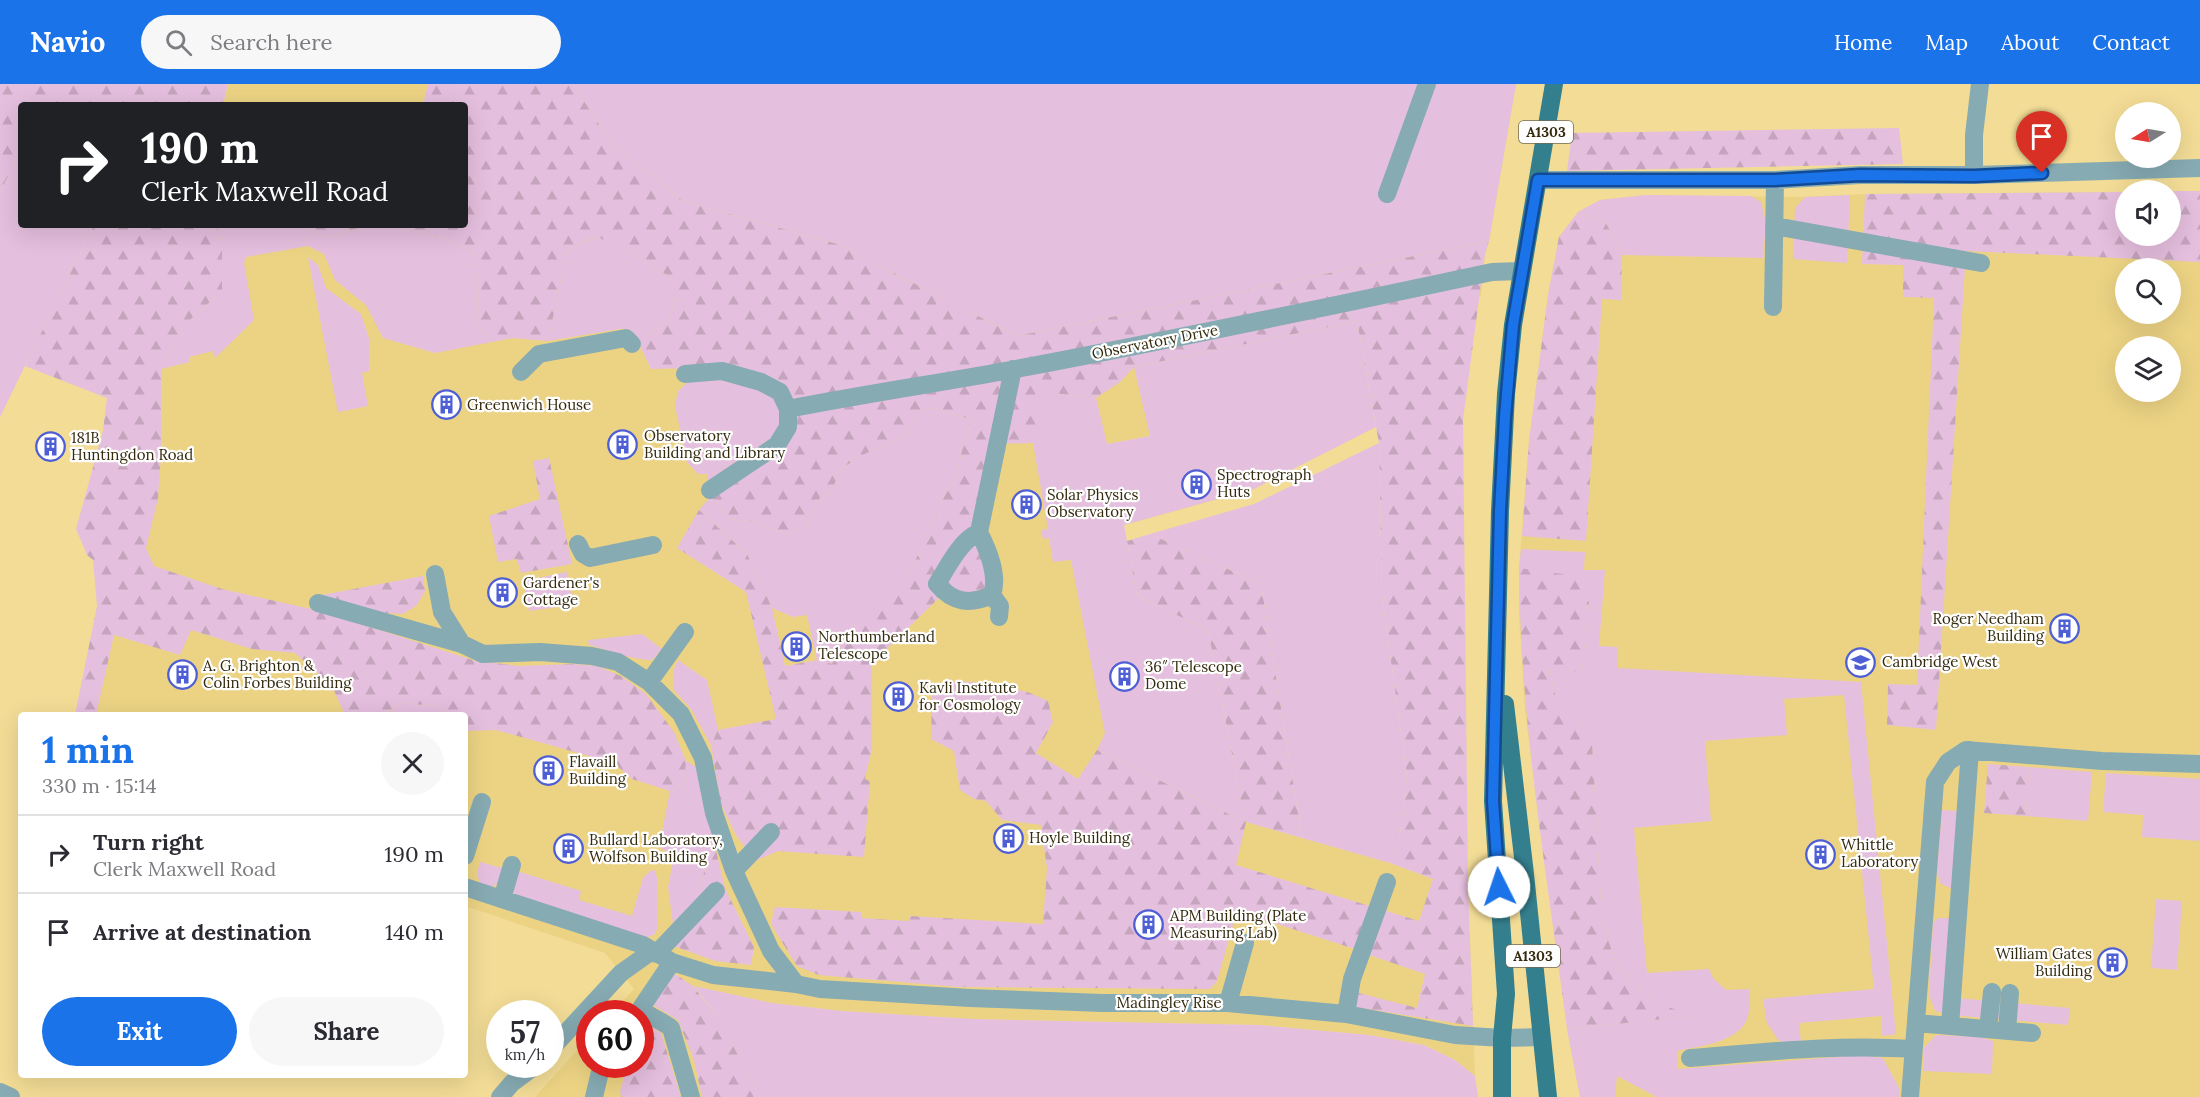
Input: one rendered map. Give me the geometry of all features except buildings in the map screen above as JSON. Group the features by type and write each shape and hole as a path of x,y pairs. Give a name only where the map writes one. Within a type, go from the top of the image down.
{"main road":[{"name":"A1303","path":"1502,1097 1502,1038 1506,994 1493,801 1500,511 1506,393 1521,271 1554,84"},
{"name":"A1303","path":"1498,651 1520,829 1548,1097"}],"street":[{"path":"1387,194 1427,84"},
{"path":"1974,176 1974,135 1980,84"},
{"path":"1538,180 1775,180 1860,175 1974,176 2200,168"},
{"path":"1773,307 1775,180"},
{"path":"1774,226 1981,263"},
{"name":"Observatory Drive","path":"788,409 884,390 1013,369 1272,319 1491,272 1521,271"},
{"path":"521,372 539,354 626,338 632,344"},
{"path":"979,532 971,536 963,545 937,584 946,595 961,600 978,601 992,595 995,588 989,551 979,532 1013,369"},
{"path":"685,374 722,371 761,381 780,393 788,409 788,427 777,445 710,490"},
{"path":"578,544 583,554 590,558 653,545"},
{"path":"435,574 442,612 462,644"},
{"path":"992,595 1000,606 999,617"},
{"path":"318,603 462,644 483,654 540,652 592,656 618,662 649,682 681,714 704,758 714,813 734,871 771,951 796,984"},
{"path":"649,682 685,632"},
{"path":"1910,1097 1935,782 1948,762 1966,750 1970,750 2102,762 2200,764"},
{"path":"1950,1026 1970,750"},
{"path":"468,846 482,802"},
{"path":"734,871 771,832"},
{"path":"502,899 512,865"},
{"path":"1346,1014 1352,979 1387,882"},
{"name":"Madingley Rise","path":"468,889 643,945 660,956 713,975 796,984 820,989 970,998 1102,1003 1228,1004 1346,1014 1455,1035 1502,1038 1541,1037"},
{"path":"644,1000 660,956 716,891"},
{"path":"1228,1004 1245,943"},
{"path":"564,1035 621,973 660,956"},
{"path":"1988,1029 1992,992"},
{"path":"2007,1030 2010,993"},
{"path":"654,1018 670,1028 691,1097"},
{"path":"1916,1023 2032,1033"},
{"path":"1690,1059 1796,1049 1886,1047 1913,1049"},
{"path":"500,1097 519,1078"},
{"path":"594,1097 599,1078"},
{"path":"0,1092 11,1097"}],"shaded area":[{"path":"228,84 1516,84 1485,254 1481,296 1135,367 1150,436 1107,444 1254,489 1124,525 1136,596 1246,822 1390,863 1433,879 1470,935 1475,1076 1455,1060 1425,1045 1369,1035 1259,1025 974,1019 842,1011 772,1003 695,987 760,1097 535,1097 552,1078 564,1078 564,1065 576,1051 576,1078 654,1078 654,1000 624,1000 634,989 605,953 468,907 468,712 83,712 163,228 468,228 468,102 224,102"},
{"name":"Cambridge West","path":"2181,191 2200,191 2200,1097 1580,1097 1567,1029 1525,711 1519,614 1519,568 1529,441 1548,295 1559,237 1578,212 1600,200 1646,195 1805,197 1865,194 2115,192 2115,246 2181,246"}],"green space":[{"path":"0,84 228,84 224,102 18,102 18,156 0,192"},
{"path":"428,84 573,84 611,143 683,201 837,244 1017,336 1489,241 1485,254 1463,420 1468,885 1473,1026 1349,1006 1351,991 1417,1008 1425,974 1369,955 1383,910 1419,921 1433,879 1390,863 1399,843 1407,776 1382,596 1379,443 1357,321 1134,367 1120,382 1096,398 1054,393 1038,405 1033,443 992,444 971,529 943,594 872,663 872,748 865,779 870,781 864,857 778,851 755,861 736,835 721,804 711,745 718,730 776,719 746,592 677,548 699,510 747,554 772,608 785,666 817,660 832,664 858,619 909,575 941,502 955,479 970,419 932,408 916,413 907,435 860,456 841,469 830,494 820,497 808,526 787,534 753,522 729,519 711,496 707,474 714,474 775,436 781,419 781,407 775,398 752,388 707,379 684,370 651,369 638,342 669,319 678,298 667,275 596,236 567,251 548,341 487,336 476,323 477,278 472,251 439,237 405,228 468,228 468,102 424,102"},
{"path":"573,84 1516,84 1489,241 1017,336 837,244 683,201 611,143"},
{"path":"1899,128 1903,164 1567,171 1572,133"},
{"path":"18,156 18,228 93,228 0,417 0,192"},
{"path":"2181,191 2200,191 2200,262 2181,261 2181,258 2115,258 1966,251 1936,730 1887,725 1888,684 1917,685 1934,298 1903,297 1903,265 1862,264 1865,194 2115,192 2115,246 2181,246"},
{"path":"1646,195 1751,196 1761,202 1766,223 1763,258 1622,255 1606,223 1578,212 1600,200"},
{"path":"1850,195 1847,263 1793,259 1795,208 1805,197"},
{"path":"1578,212 1606,223 1622,255 1621,300 1602,299 1586,541 1522,536 1529,441 1548,295 1559,237"},
{"path":"93,228 218,228 222,244 222,291 182,327 161,369 161,453 158,499 146,548 154,566 222,589 320,611 476,661 520,666 572,664 597,666 621,676 646,694 674,732 686,761 684,784 670,791 632,779 614,763 496,730 468,731 468,712 443,712 437,706 401,703 388,712 344,712 332,686 295,653 252,649 191,630 180,655 114,635 97,712 76,712 97,606 93,560 87,555 76,529 103,431 107,398 25,366"},
{"path":"218,228 305,228 328,237 359,228 405,228 439,237 472,251 477,278 476,323 487,336 518,337 435,353 383,338 366,305 335,280 324,254 308,246 246,257 244,263 254,320 215,358 213,351 189,357 190,362 161,369 182,327 222,291 222,244"},
{"path":"305,228 359,228 328,237"},
{"path":"597,236 667,275 678,297 669,319 638,342 629,329 548,341 567,251"},
{"path":"308,257 318,265 326,288 361,314 369,338 369,371 362,373 368,406 338,412"},
{"path":"1357,321 1376,427 1254,489 1124,525 1137,596 1208,630 1245,822 1097,750 1105,733 1071,560 1053,562 1049,538 1043,539 1041,530 1048,529 1033,443 1037,405 1054,393 1096,398 1107,444 1150,436 1134,367"},
{"path":"709,380 751,387 764,392 774,398 780,407 781,420 775,436 714,474 698,474 687,462 675,406 678,391 688,382"},
{"path":"932,408 970,419 955,479 941,502 909,575 858,619 832,664 817,660 807,615 793,617 772,608 747,554 699,510 711,496 729,519 753,522 787,534 808,526 820,497 830,494 841,469 860,456 907,435 916,413"},
{"path":"1379,443 1382,596 1407,776 1399,843 1390,863 1302,838 1261,584 1150,534 1254,504"},
{"path":"549,458 572,564 521,573 517,559 498,562 489,516 540,499 533,461"},
{"path":"1150,534 1261,584 1302,838 1246,822 1236,865 1373,907 1358,950 1237,911 1217,981 1210,989 958,987 819,975 797,966 771,924 775,907 861,912 861,918 909,921 910,916 1043,924 1047,868 1041,825 1002,820 986,801 974,799 960,790 954,751 931,739 932,696 956,681 997,684 1030,693 1048,701 1053,722 1036,753 1078,779 1097,750 1245,822 1208,630 1137,596 1127,541"},
{"path":"969,543 979,543 988,588 976,596 945,587"},
{"path":"1521,549 1585,552 1584,570 1605,570 1599,646 1618,647 1618,668 1861,682 1896,1034 1882,1036 1881,1016 1799,1023 1801,1042 1779,1041 1767,1023 1763,999 1874,989 1844,695 1784,699 1787,735 1705,741 1711,821 1634,828 1647,973 1709,969 1713,978 1726,990 1749,989 1749,1014 1743,1026 1736,1033 1717,1042 1677,1051 1678,1069 1862,1055 1883,1058 1900,1090 1899,1097 1657,1097 1617,1076 1615,1097 1580,1097 1567,1029 1691,1016 1655,1002 1617,967 1602,921 1591,726 1571,716 1560,705 1550,669 1582,671 1589,602 1519,568"},
{"path":"1519,568 1577,576 1589,602 1582,672 1550,670 1560,706 1572,716 1591,726 1602,921 1617,967 1655,1002 1693,1016 1567,1029 1529,741"},
{"path":"567,572 573,605 529,611 523,581"},
{"path":"423,576 425,591 417,605 403,614 383,613 316,596"},
{"path":"642,634 662,649 652,660 628,657 589,645 588,640"},
{"path":"678,660 707,680 718,730 711,745 691,709 673,689 673,672"},
{"path":"401,703 437,706 443,712 389,712"},
{"path":"686,761 698,768 713,838 693,914 674,931 668,887 674,856 659,847 670,791 684,784"},
{"path":"1988,764 2029,767 2026,816 1984,813"},
{"path":"2029,767 2092,772 2088,821 2026,816"},
{"path":"2106,773 2200,779 2200,841 2142,837 2143,815 2103,812"},
{"path":"1942,810 1957,811 1952,889 1940,883 1937,871"},
{"path":"713,838 725,888 754,947 751,965 715,961 671,945 693,914"},
{"path":"480,862 506,869 500,880 492,887 483,887 479,881"},
{"path":"651,870 655,871 657,878 658,926 655,934 644,939 514,894 512,887 517,871 581,891 579,900 632,916 643,878"},
{"path":"2156,899 2182,901 2177,970 2151,968"},
{"path":"1938,918 1950,918 1945,997 2070,1008 2068,1025 1950,1015 1935,1011 1929,995 1933,923"},
{"path":"672,972 693,986 719,1019 760,1097 702,1097 694,1060 678,1020 654,1006"},
{"path":"694,986 772,1003 842,1011 974,1019 1259,1025 1369,1035 1424,1045 1455,1060 1475,1076 1478,1097 760,1097 719,1019"},
{"path":"654,1028 661,1033 681,1097 621,1097 620,1091 624,1078 654,1078"},
{"path":"1936,1035 1980,1037 1993,1041 1992,1074 1923,1071 1924,1048"}],"place":[{"name":"Greenwich House","path":"446,405"},
{"name":"Observatory Building and Library","path":"623,445"},
{"name":"181B Huntingdon Road","path":"50,447"},
{"name":"Spectrograph Huts","path":"1196,484"},
{"name":"Solar Physics Observatory","path":"1026,504"},
{"name":"Gardener's Cottage","path":"502,592"},
{"name":"Roger Needham Building","path":"2065,628"},
{"name":"Northumberland Telescope","path":"797,646"},
{"name":"Cambridge West","path":"1861,662"},
{"name":"A. G. Brighton & Colin Forbes Building","path":"182,675"},
{"name":"36″ Telescope Dome","path":"1124,676"},
{"name":"Kavli Institute for Cosmology","path":"898,697"},
{"name":"Flavaill Building","path":"548,771"},
{"name":"Hoyle Building","path":"1008,838"},
{"name":"Bullard Laboratory, Wolfson Building","path":"568,849"},
{"name":"Whittle Laboratory","path":"1820,854"},
{"name":"APM Building (Plate Measuring Lab)","path":"1149,925"},
{"name":"William Gates Building","path":"2113,963"}],"route":[{"path":"1499,887 1493,801 1500,511 1506,393 1521,271 1538,180 1775,180 1860,175 1974,176 2042,173"}]}
